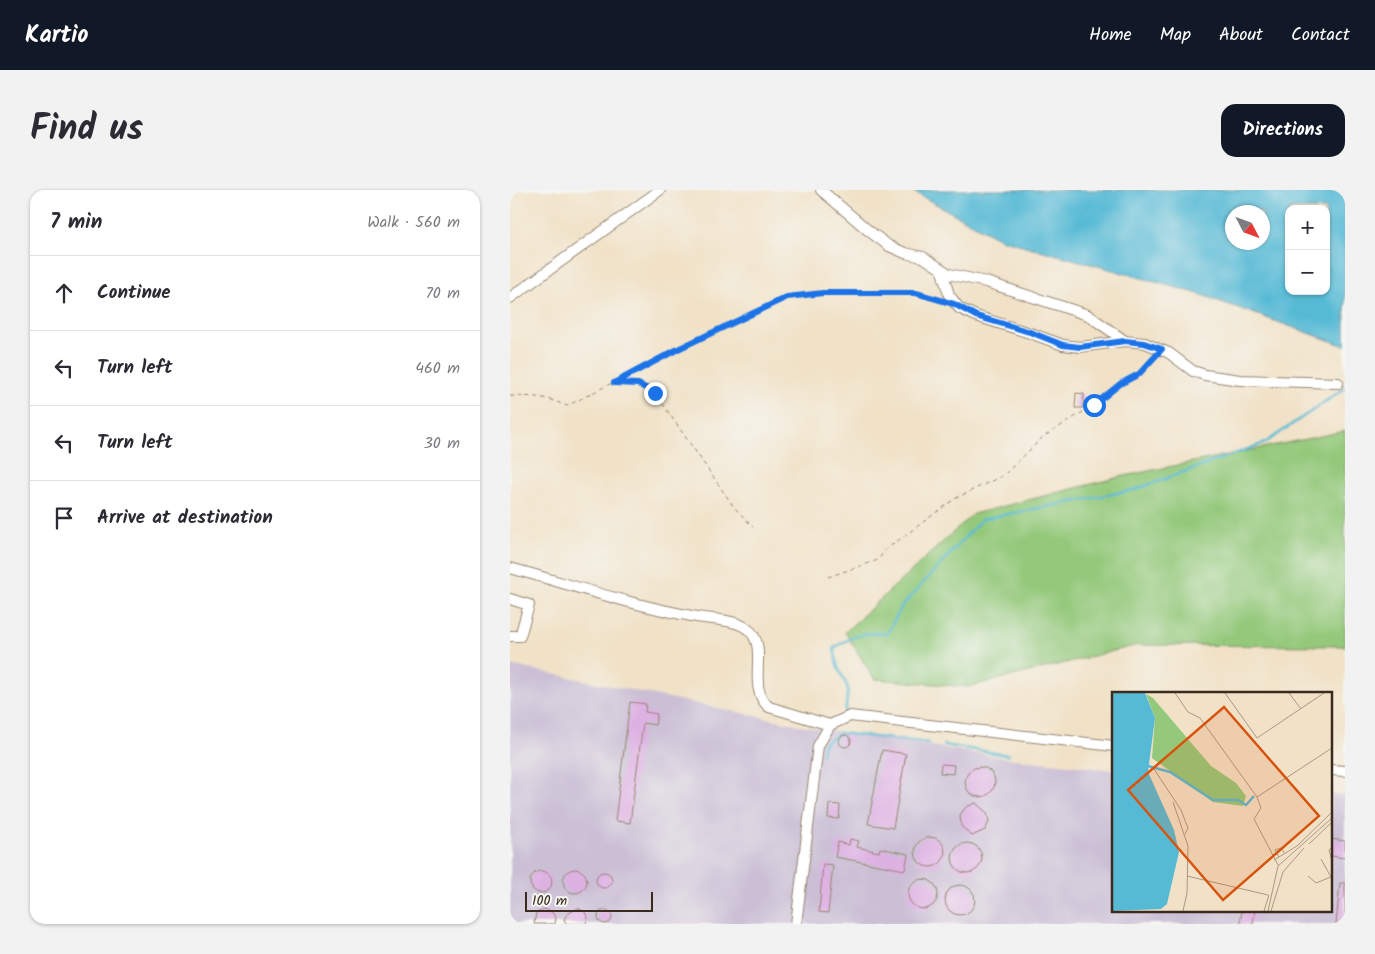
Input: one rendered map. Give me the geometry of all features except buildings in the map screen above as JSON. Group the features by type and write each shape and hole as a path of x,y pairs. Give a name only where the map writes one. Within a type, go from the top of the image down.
{"street":[{"path":"510,298 660,190"},
{"path":"821,190 878,238 905,253 923,257 942,271 986,282 1088,315 1125,341"},
{"path":"942,271 954,304 976,316 1030,332 1063,345 1080,347 1125,341 1144,343 1162,349 1193,371 1205,374 1240,380 1338,383"},
{"path":"510,568 681,613 744,627 756,640 759,692 764,703 769,707 830,725"},
{"path":"510,599 529,606 520,636 510,636"},
{"path":"796,924 818,746 830,725 850,716 1112,746"},
{"path":"1332,770 1345,771"}],"path":[{"path":"510,396 533,395 567,406 752,313 797,294 899,291 916,293 954,304"},
{"path":"828,577 878,560 885,550 956,498 1004,475 1044,437 1094,405 1120,384 1139,374 1162,349"},
{"path":"614,383 638,384 655,393 734,507 753,526"}],"shaded area":[{"path":"510,665 800,725 1013,759 1112,770 1112,912 1332,912 1332,794 1345,795 1345,924 510,924"}],"green space":[{"path":"1345,431 1345,646 1138,645 968,687 874,679 845,632 973,514 1119,477"}],"water":[{"path":"910,190 1345,190 1345,346 1199,294 1000,239"}],"waterway":[{"path":"845,715 848,688 837,665 834,648 859,635 872,633 887,634 902,606 982,519 1134,490 1265,443 1345,388"},
{"path":"822,754 824,743 840,733 928,743"},
{"path":"944,745 1008,755"}],"route":[{"path":"655,393 638,384 614,383 678,349 787,297 797,294 854,294 899,291 916,293 945,301 976,316 1030,332 1048,341 1063,345 1080,347 1125,341 1144,343 1162,349 1139,374 1120,384 1094,405"}]}
